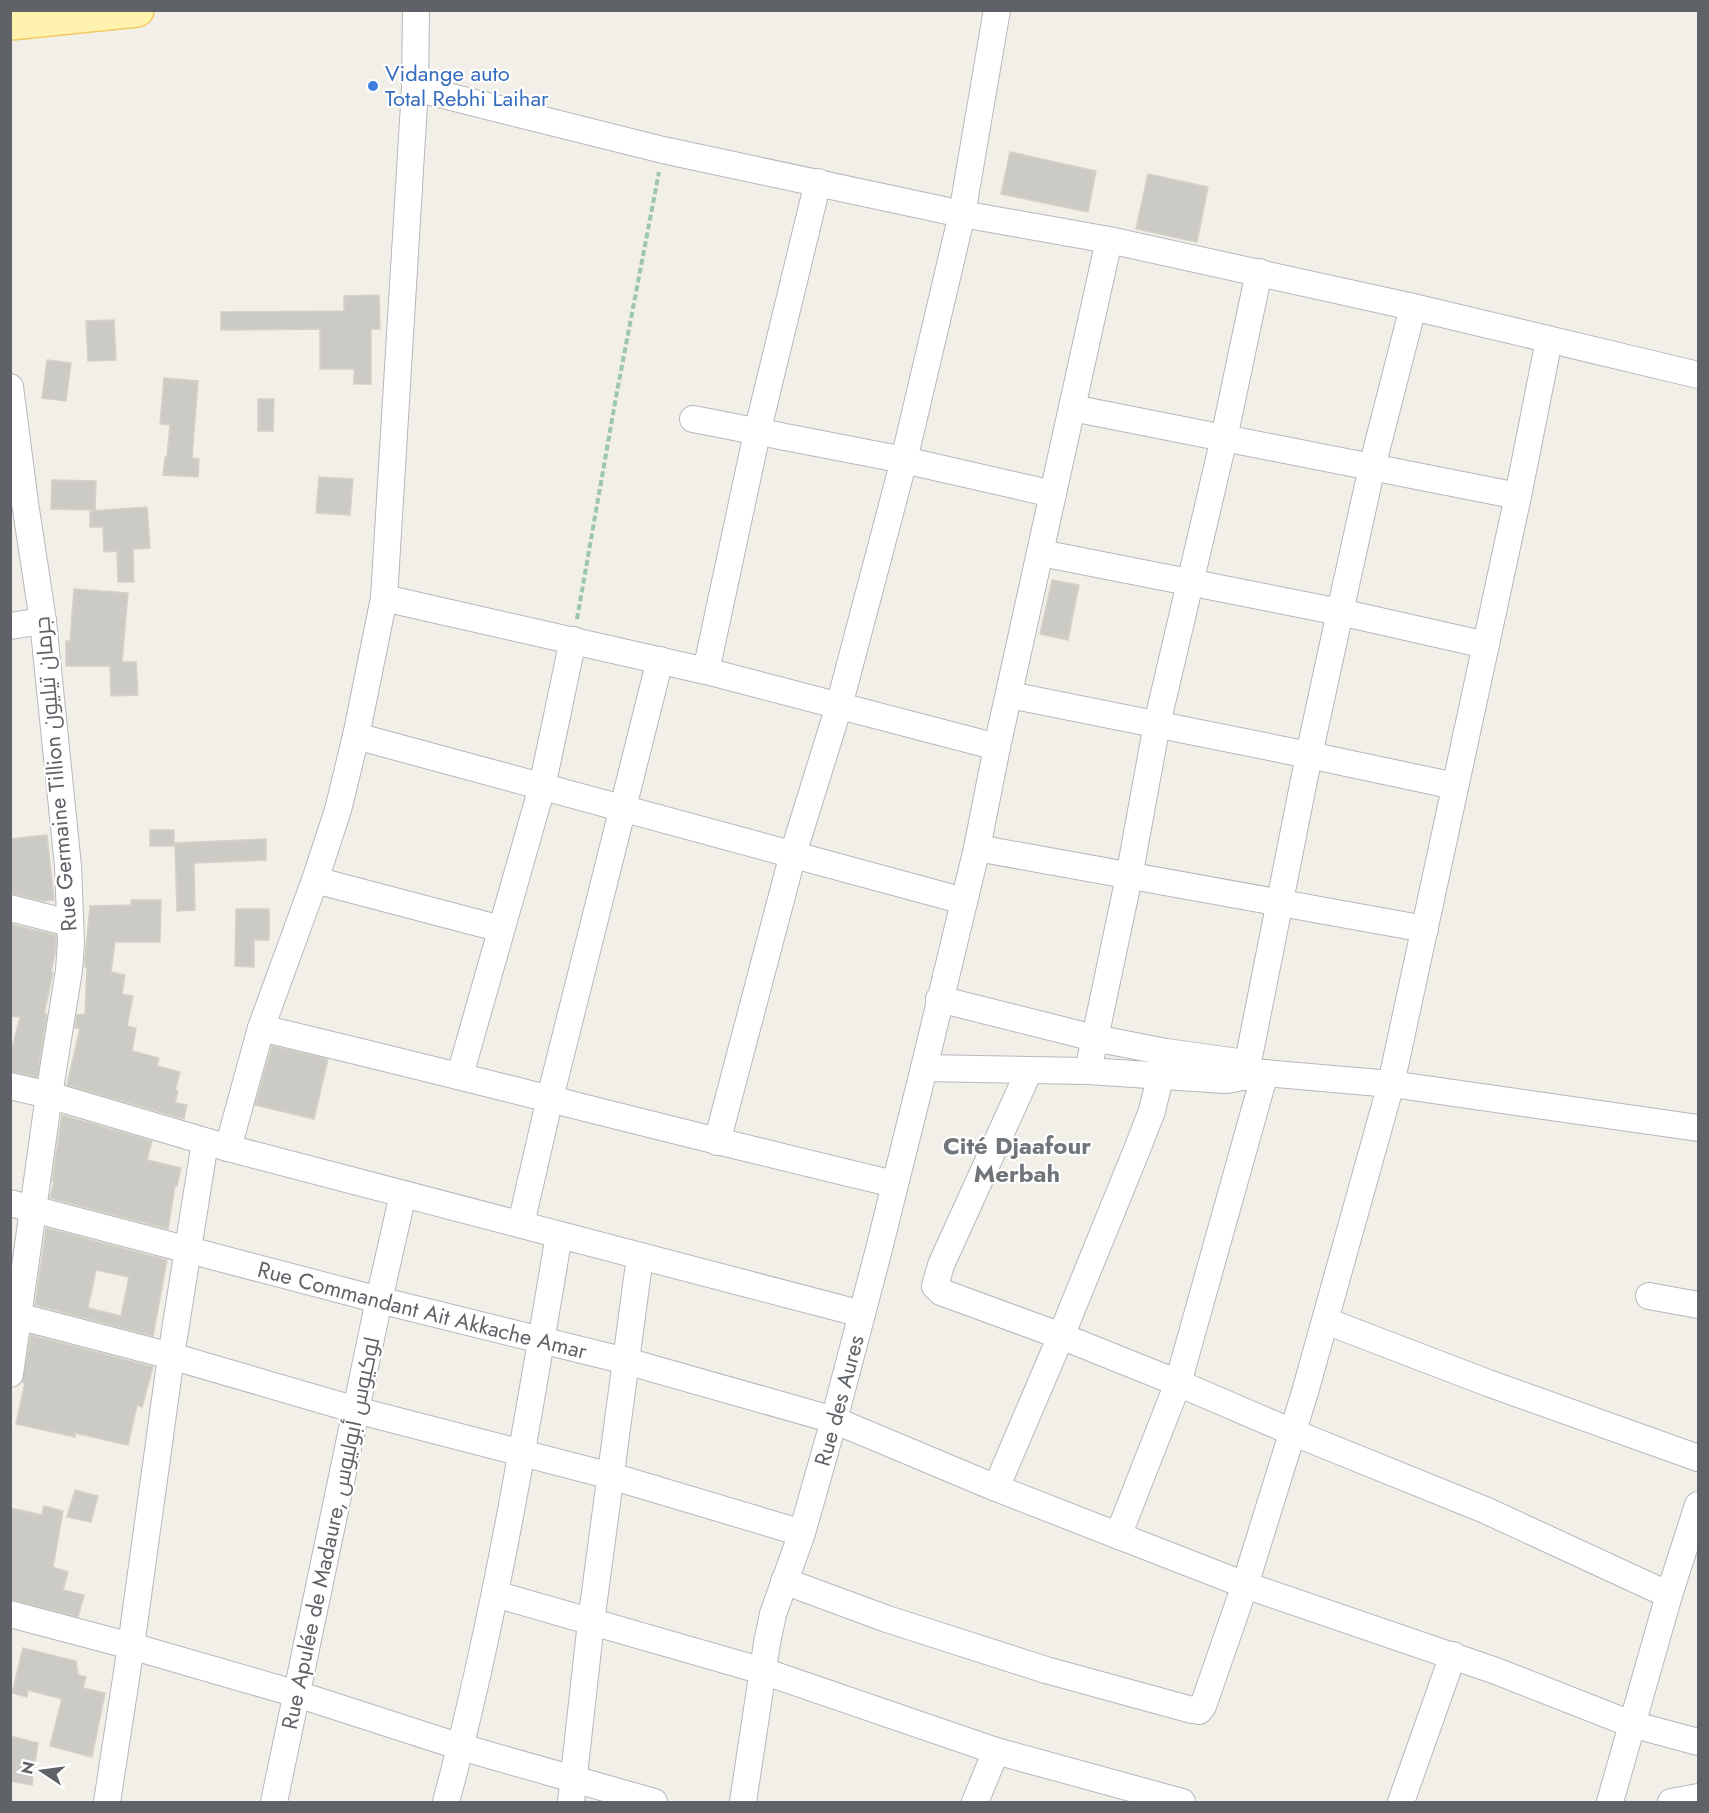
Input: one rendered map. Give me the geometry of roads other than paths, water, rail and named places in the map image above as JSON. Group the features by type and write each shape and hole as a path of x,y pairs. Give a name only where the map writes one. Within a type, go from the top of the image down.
{"main road":[{"path":"10,23 137,10"}],"street":[{"path":"107,1803 171,1356 189,1249 217,1145 315,880 338,810 356,736 384,598 415,88 416,10"},
{"path":"717,1142 793,854 839,706 904,460 962,214 997,10"},
{"path":"415,88 663,150 962,214 1109,240 1258,272 1698,375"},
{"path":"706,671 757,433 818,182"},
{"name":"Rue des Aures","path":"743,1803 773,1614 801,1533 834,1420 924,1068 977,848 997,747 1109,240"},
{"path":"1088,1071 1129,877 1157,724 1224,438 1258,272"},
{"path":"1118,1536 1178,1383 1253,1072 1281,902 1309,754 1372,467 1413,307"},
{"path":"784,1581 887,1619 1046,1670 1183,1708 1198,1711 1208,1697 1326,1321 1390,1084 1518,496 1549,340"},
{"name":"Rue Germaine Tillion جرمان تيليون","path":"10,387 18,505 42,621 68,866 71,943 69,970 49,1095 22,1206 10,1374"},
{"path":"1072,408 1518,496"},
{"path":"693,419 904,460 1053,494"},
{"path":"1041,553 1340,612 1486,645"},
{"path":"384,598 706,671 997,747"},
{"path":"10,626 42,621"},
{"path":"460,1074 542,787 573,640"},
{"path":"521,1224 550,1098 660,660"},
{"path":"1010,695 1309,754 1455,786"},
{"path":"356,736 964,901"},
{"path":"977,848 1129,877 1425,928"},
{"path":"315,880 501,928"},
{"path":"10,908 69,923"},
{"path":"939,999 1094,1038 1163,1065 1225,1080 1253,1072 1390,1084 1698,1128"},
{"path":"261,1028 460,1074 717,1142 894,1184"},
{"path":"924,1068 1088,1071 1163,1065"},
{"path":"996,1488 1136,1152 1152,1111 1163,1065"},
{"path":"1029,1071 941,1265 935,1286 942,1292 1061,1336 1485,1510 1669,1595"},
{"path":"10,1086 49,1095 217,1145 862,1314"},
{"name":"Rue Apulée de Madaure, لوكيوس أبوليوس","path":"274,1803 403,1194"},
{"name":"Rue Commandant Ait Akkache Amar","path":"22,1206 379,1300 626,1361 834,1420 996,1488 1245,1585 1454,1655 1631,1724 1698,1742"},
{"path":"446,1803 495,1593 560,1235"},
{"path":"572,1790 591,1622 640,1256"},
{"path":"1649,1296 1698,1305"},
{"path":"14,1315 171,1356 356,1410 611,1476 801,1533"},
{"path":"1326,1321 1488,1383 1698,1458"},
{"path":"1610,1803 1669,1595 1698,1505"},
{"path":"495,1593 763,1671 996,1751 1182,1803"},
{"path":"10,1614 297,1694 461,1746 572,1790 654,1803"},
{"path":"1401,1803 1454,1655"},
{"path":"975,1803 996,1751"},
{"path":"1671,1803 1698,1797"}],"place":[{"name":"Vidange auto Total Rebhi Laihar","path":"373,86"}],"district":[{"name":"Cité Djaafour Merbah","path":"1017,1160"}]}
